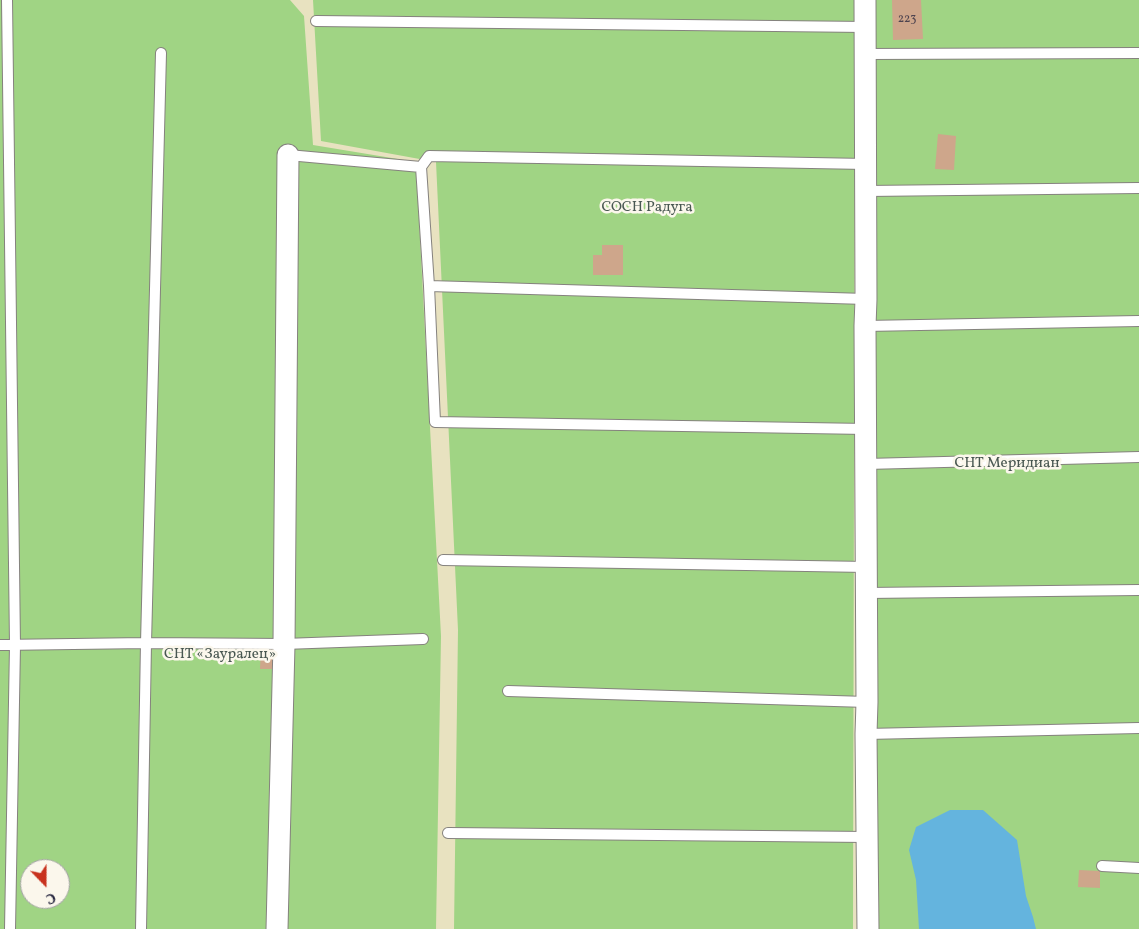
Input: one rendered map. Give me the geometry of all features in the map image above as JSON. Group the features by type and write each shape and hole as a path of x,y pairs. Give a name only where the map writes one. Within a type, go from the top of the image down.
{"street":[{"path":"866,0 865,326 868,929"},
{"path":"277,929 284,644 288,155"}],"lane":[{"path":"7,0 15,645 10,929"},
{"path":"316,21 866,27"},
{"path":"141,929 146,642 161,53"},
{"path":"866,54 1139,53"},
{"path":"288,155 421,167"},
{"path":"866,164 429,156 421,167 430,286 436,422 867,429"},
{"path":"866,191 1139,188"},
{"path":"430,286 866,300"},
{"path":"865,326 1139,321"},
{"path":"866,464 1139,457"},
{"path":"443,560 867,567"},
{"path":"866,593 1139,590"},
{"path":"0,645 146,642 284,644 424,639"},
{"path":"508,691 867,702"},
{"path":"866,734 1139,728"},
{"path":"448,833 868,837"},
{"path":"1102,866 1139,868"}],"green space":[{"name":"СНТ «Зауралец»","path":"0,0 290,0 304,16 313,145 416,162 441,636 436,929 0,929"},
{"name":"СОСН Радуга","path":"313,0 855,0 853,929 454,929 458,630 436,162 321,141"},
{"name":"СНТ Меридиан","path":"874,0 1139,0 1139,929 875,929"}],"water":[{"path":"950,810 983,810 1017,840 1026,896 1036,929 919,929 916,880 909,850 916,827"}],"building":[{"path":"892,0 921,0 923,39 893,40"},
{"path":"938,134 956,136 954,170 935,169"},
{"path":"602,245 623,245 623,275 593,275 593,255 602,255"},
{"path":"261,647 275,647 274,669 260,669"},
{"path":"1079,870 1100,871 1100,888 1078,887"}]}
